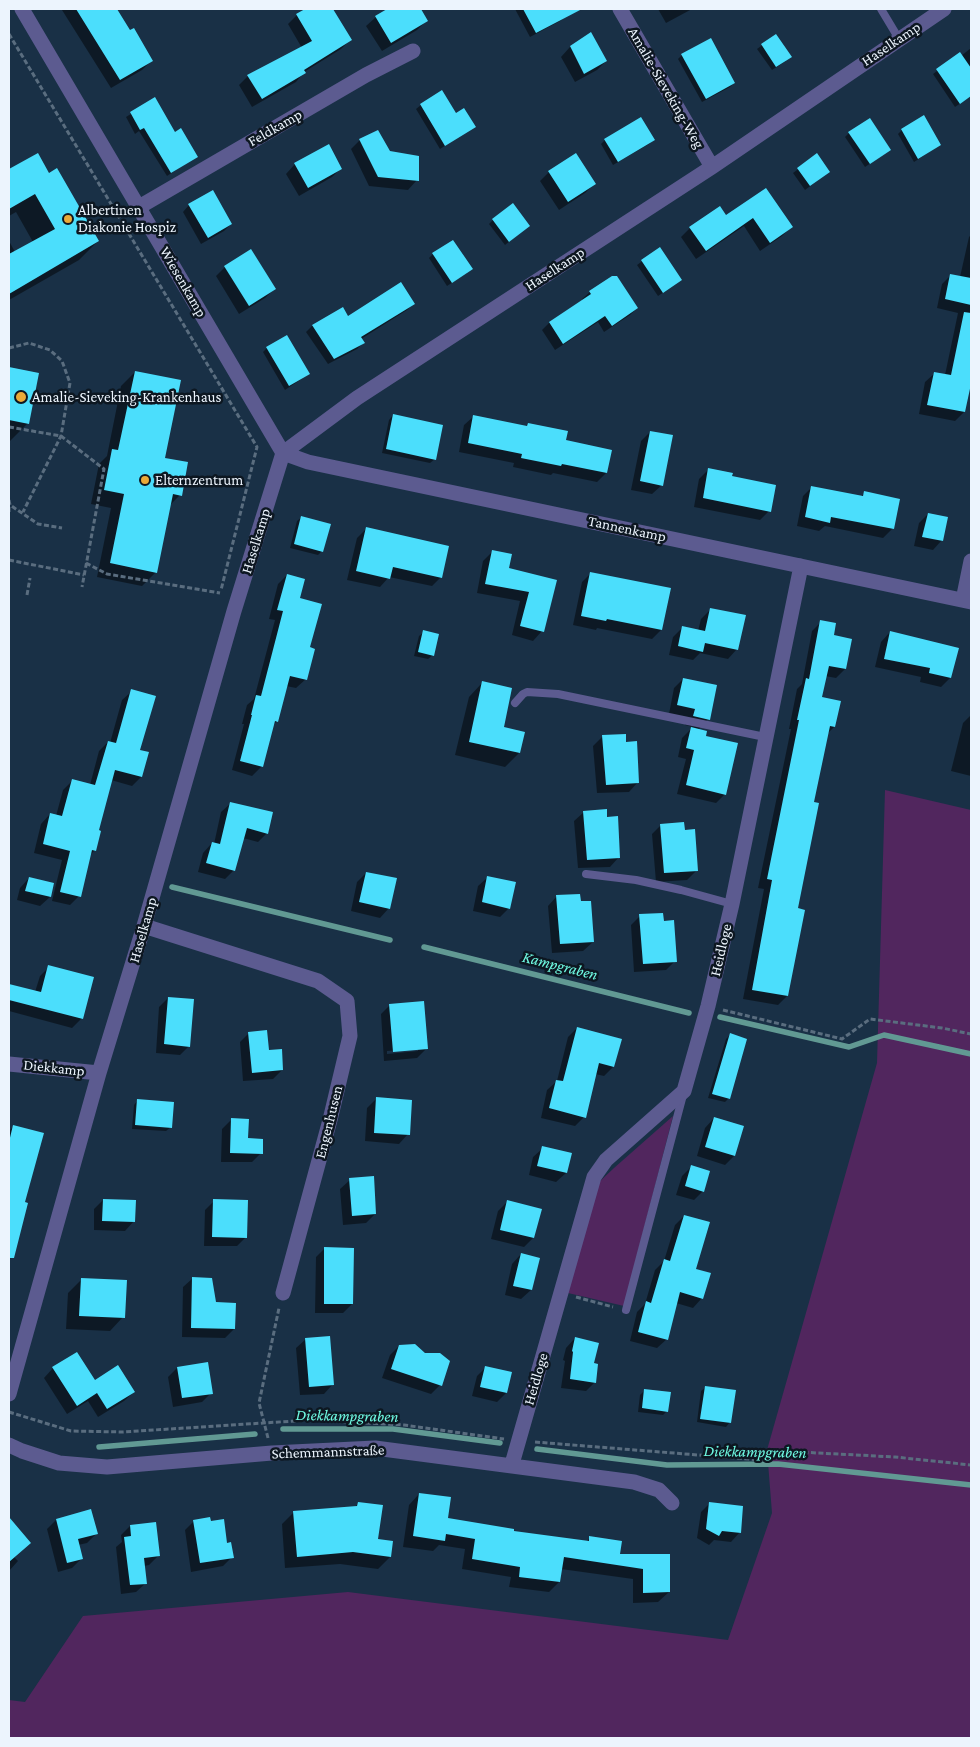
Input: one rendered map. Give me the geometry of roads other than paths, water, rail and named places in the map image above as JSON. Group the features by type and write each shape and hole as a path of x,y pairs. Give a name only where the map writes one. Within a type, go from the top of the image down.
{"street":[{"name":"Wiesenkamp","path":"22,9 283,453"},
{"name":"Amalie-Sieveking-Weg","path":"620,9 712,167"},
{"name":"Haselkamp","path":"9,1394 99,1073 144,926 223,649 283,453 357,398 712,167 944,9"},
{"name":"Feldkamp","path":"139,207 366,75 413,51"},
{"name":"Tannenkamp","path":"283,453 317,464 967,601"},
{"path":"967,601 971,561"},
{"name":"Heidloge","path":"512,1464 594,1177 606,1160 684,1091 708,1006 732,904 801,566"},
{"name":"Engenhusen","path":"144,926 318,981 347,1001 350,1036 330,1120 283,1293"},
{"name":"Diekkamp","path":"9,1064 99,1073"},
{"name":"Schemmannstraße","path":"9,1445 59,1463 107,1467 272,1453 375,1448 512,1464 634,1482 659,1490 672,1503"}],"lane":[{"path":"882,9 900,39"},
{"path":"516,703 523,694 528,692 558,694 765,737"},
{"path":"586,874 636,880 732,904"},
{"path":"626,1310 684,1091"}],"waterway":[{"name":"Kampgraben","path":"172,887 390,940"},
{"name":"Kampgraben","path":"424,947 689,1013"},
{"name":"Kampgraben","path":"720,1017 849,1047 884,1035 971,1054"},
{"name":"Diekkampgraben","path":"283,1429 393,1429 500,1443"},
{"name":"Diekkampgraben","path":"99,1447 255,1434"},
{"name":"Diekkampgraben","path":"537,1449 667,1465 778,1464 971,1485"}],"place":[{"name":"Albertinen Diakonie Hospiz","path":"68,219"},
{"name":"Amalie-Sieveking-Krankenhaus","path":"21,397"},
{"name":"Elternzentrum","path":"145,480"}]}
